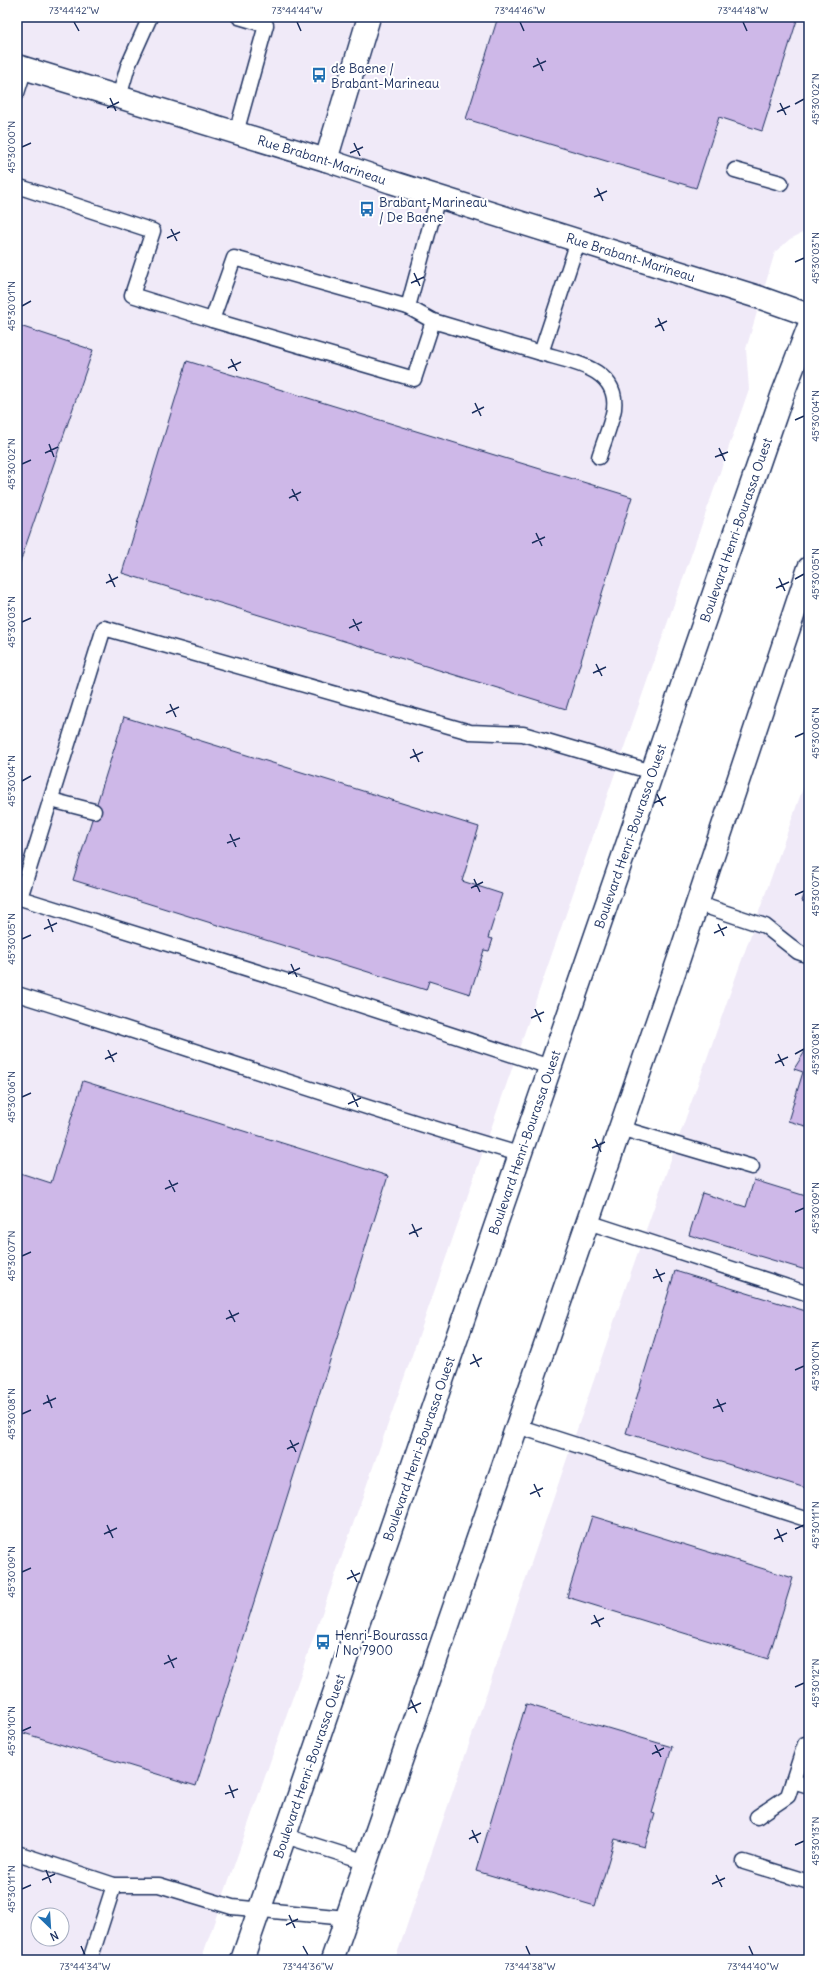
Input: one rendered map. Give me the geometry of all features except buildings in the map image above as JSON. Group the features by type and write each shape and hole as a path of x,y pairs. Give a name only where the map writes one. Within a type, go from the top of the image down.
{"main road":[{"path":"326,160 369,17"},
{"name":"Rue Brabant-Marineau","path":"21,67 326,160 438,197 761,298 809,315"},
{"name":"Boulevard Henri-Bourassa Ouest","path":"242,1960 519,1154 782,396 809,326"},
{"path":"332,1960 678,961 696,903 809,568"}],"lane":[{"path":"119,97 128,66 150,17"},
{"path":"236,133 266,26 239,17"},
{"path":"17,93 21,67"},
{"path":"735,170 781,183"},
{"path":"17,186 153,232 132,295 414,379 433,320"},
{"path":"408,306 438,197"},
{"path":"541,353 578,240"},
{"path":"212,320 234,258 408,306 433,320 585,366 601,374 611,385 614,396 614,410 600,457"},
{"path":"550,1067 283,980 20,898 104,628 470,732 523,734 652,772"},
{"path":"51,800 94,811"},
{"path":"696,903 765,926 798,952 809,956"},
{"path":"17,994 104,1021 390,1116 519,1154"},
{"path":"620,1128 752,1167"},
{"path":"588,1222 809,1294"},
{"path":"517,1426 809,1520"},
{"path":"757,1817 788,1796 805,1744"},
{"path":"793,1781 809,1786"},
{"path":"285,1836 367,1862"},
{"path":"17,1853 114,1885 159,1885 232,1907 346,1918"},
{"path":"744,1862 809,1882"},
{"path":"90,1960 114,1885"}],"shaded area":[{"path":"17,17 809,17 809,216 804,232 790,239 775,252 746,349 749,389 201,1960 17,1960"},
{"path":"809,771 809,1960 395,1960 631,1272"}],"place":[{"name":"de Baene / Brabant-Marineau","path":"319,75"},
{"name":"Brabant-Marineau / De Baene","path":"367,209"},
{"name":"Henri-Bourassa / No 7900","path":"323,1642"}]}
